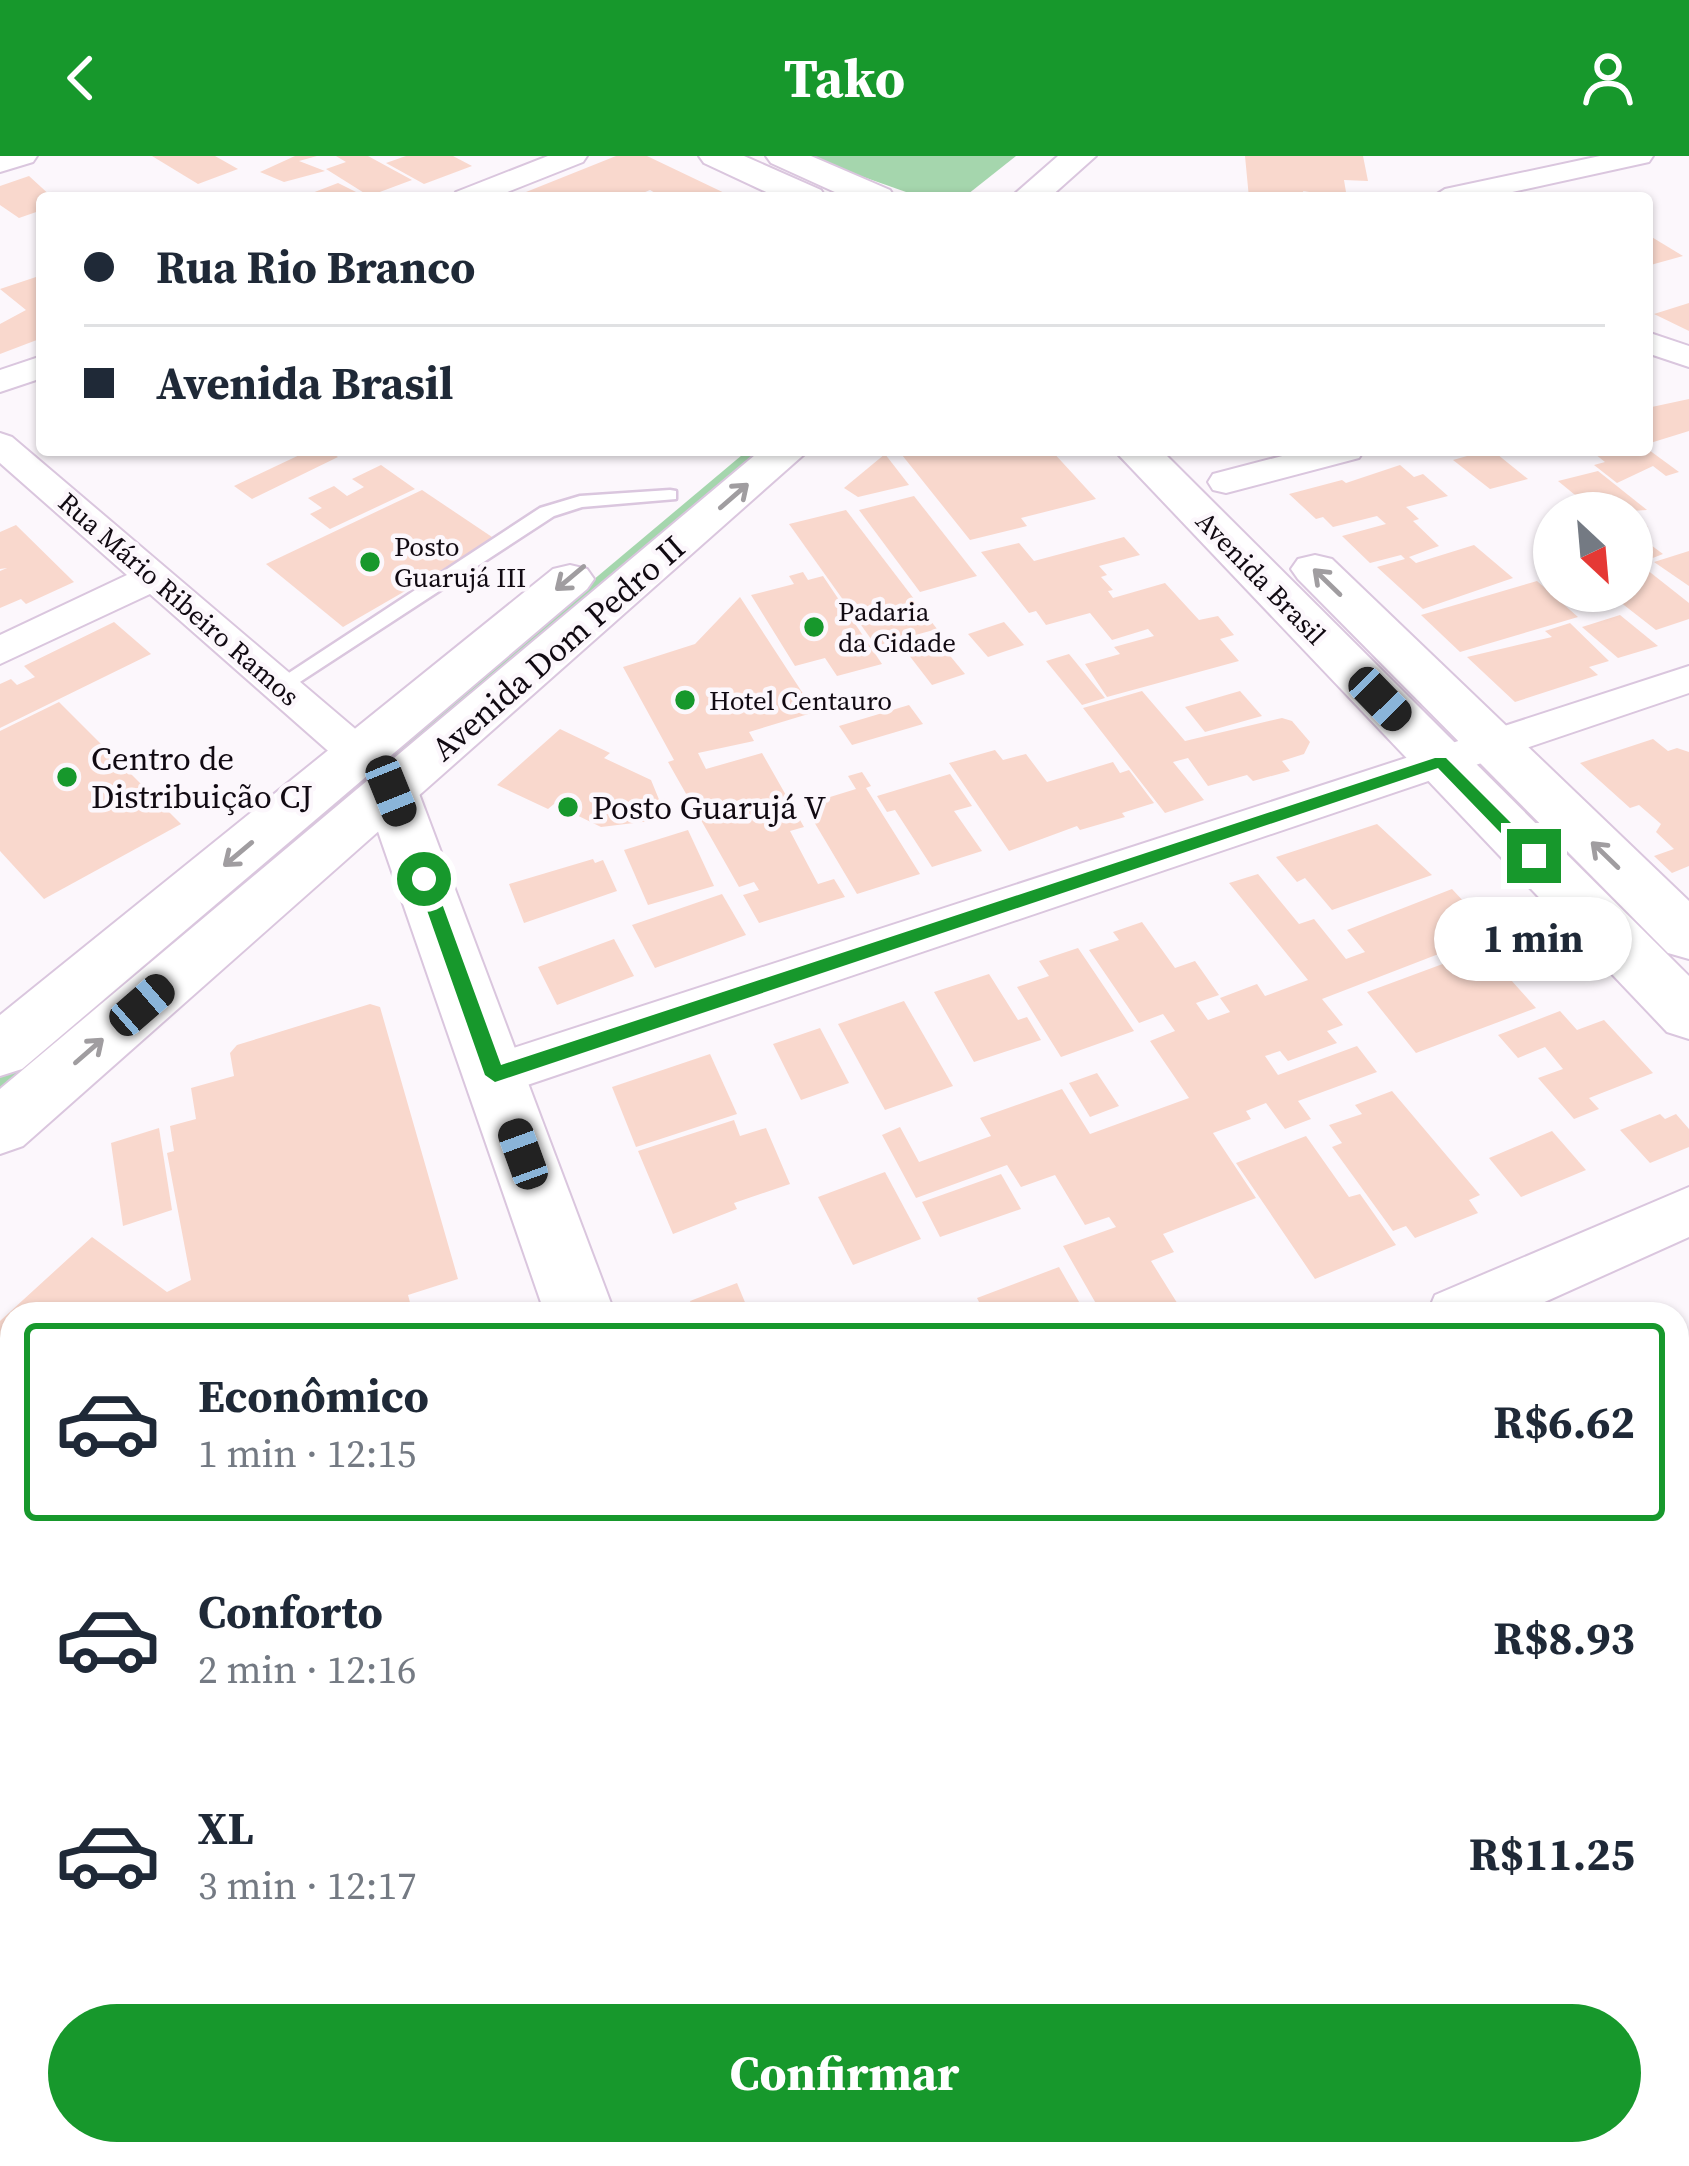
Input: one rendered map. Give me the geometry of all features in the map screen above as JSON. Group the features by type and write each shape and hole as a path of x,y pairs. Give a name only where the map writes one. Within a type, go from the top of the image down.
{"main road":[{"path":"716,156 795,192"},
{"path":"783,156 864,192"},
{"path":"1040,192 1096,163"},
{"path":"1082,192 1096,163"},
{"name":"Avenida Dom Pedro II","path":"0,1127 670,495 718,456"},
{"name":"Avenida Dom Pedro II","path":"0,1051 374,773 780,456"},
{"name":"Avenida Brasil","path":"1142,456 1689,1015"},
{"name":"Avenida Brasil","path":"1210,466 1689,937"},
{"path":"374,773 495,1075 576,1302"}],"street":[{"path":"0,164 23,156"},
{"path":"481,192 573,156"},
{"path":"1473,192 1639,156"},
{"path":"1653,344 1689,358"},
{"path":"1653,368 1689,358"},
{"path":"0,382 36,368"},
{"name":"Rua Mário Ribeiro Ramos","path":"0,444 374,773"},
{"path":"1210,466 1295,456"},
{"path":"0,651 154,577"},
{"path":"495,1075 1689,680"},
{"path":"1483,1302 1689,1211"}],"lane":[{"path":"279,686 547,512 580,502 670,495"}],"green space":[{"path":"804,156 1016,156 971,192 906,192"},
{"path":"741,456 761,456 0,1102 0,1078"}],"building":[{"path":"152,156 215,156 238,169 198,184"},
{"path":"295,156 317,156 299,161 325,171 284,182 260,172"},
{"path":"336,156 368,156 412,180 380,192 363,192 326,169 346,162"},
{"path":"406,156 453,156 472,166 424,184 386,163"},
{"path":"616,156 647,156 722,192 650,190 526,192"},
{"path":"1245,156 1363,156 1368,181 1344,180 1346,192 1248,192"},
{"path":"29,176 46,192 36,192 36,212 19,218 0,205 0,186"},
{"path":"338,183 356,192 315,192"},
{"path":"1653,238 1683,256 1653,264"},
{"path":"36,277 36,340 0,354 0,324 26,310 0,289"},
{"path":"1689,303 1689,331 1654,314"},
{"path":"1689,399 1689,431 1653,442 1653,407"},
{"path":"1653,453 1679,472 1666,476 1653,466 1617,483 1594,465 1605,462 1598,456"},
{"path":"297,456 338,457 252,499 234,486"},
{"path":"883,456 909,485 858,497 844,488"},
{"path":"903,456 1057,456 1096,499 1021,518 1027,526 970,540"},
{"path":"1499,456 1528,479 1490,489 1453,460"},
{"path":"381,465 415,489 330,529 310,514 322,508 308,498 334,486 347,496 364,487 352,479"},
{"path":"1400,465 1414,477 1423,474 1448,496 1406,507 1419,519 1413,521 1439,546 1409,557 1416,563 1474,545 1513,578 1423,609 1377,567 1405,559 1401,555 1370,563 1342,536 1386,524 1377,516 1333,527 1323,517 1316,519 1289,494 1342,480 1346,483"},
{"path":"1598,471 1624,492 1571,492 1558,481"},
{"path":"422,490 495,539 343,627 266,564"},
{"path":"914,496 977,576 920,592 859,510"},
{"path":"846,510 937,629 876,646 789,524"},
{"path":"16,525 74,582 26,604 21,599 0,608 0,571 7,568 0,569 0,532"},
{"path":"1124,537 1140,555 1099,566 1107,575 1101,577 1113,590 1108,591 1113,598 1165,583 1199,620 1218,616 1234,635 1220,639 1239,661 1107,697 1085,664 1120,654 1114,647 1154,636 1148,629 1112,640 1090,613 1046,625 1036,611 1029,613 981,552 1019,543 1034,561"},
{"path":"1689,551 1689,586 1654,562"},
{"name":"Padaria da Cidade","path":"803,572 808,580 823,576 882,664 837,676 825,658 795,666 751,595 794,584 789,576"},
{"path":"1653,575 1689,603 1689,619 1656,630 1633,612 1653,612"},
{"path":"1533,582 1533,612 1572,612 1578,617 1460,652 1421,615"},
{"path":"740,597 815,712 749,732 754,741 698,753 706,769 762,753 804,827 790,831 818,884 834,879 845,897 759,923 743,895 759,890 754,882 739,887 668,762 674,760 623,667 695,644"},
{"path":"1620,615 1658,646 1618,658 1582,627"},
{"path":"114,622 151,654 0,728 0,684 11,679 17,685 35,677 24,666"},
{"path":"1004,622 1024,645 988,657 968,634"},
{"path":"1570,623 1609,661 1589,667 1598,675 1515,702 1467,657 1552,637 1545,631"},
{"path":"937,640 965,674 932,685 905,650"},
{"path":"1069,654 1105,698 1082,705 1046,661"},
{"path":"1142,691 1185,741 1282,718 1292,721 1310,742 1304,754 1282,761 1290,771 1253,781 1247,775 1208,786 1188,758 1173,762 1204,800 1165,813 1083,708"},
{"path":"1240,691 1262,716 1205,732 1185,707"},
{"name":"Centro de Distribuição CJ","path":"59,702 181,824 44,899 0,851 0,731"},
{"path":"909,705 923,724 852,745 839,726"},
{"path":"560,729 610,753 604,758 651,780 667,819 601,827 554,804 548,809 497,785"},
{"path":"1653,739 1668,751 1689,752 1689,866 1672,873 1654,856 1674,849 1656,832 1661,824 1639,805 1630,808 1580,763"},
{"path":"995,750 1003,760 1026,754 1047,782 1113,762 1120,773 1129,770 1154,803 1122,813 1125,817 1080,830 1077,826 1009,851 949,763"},
{"path":"862,772 871,786 866,788 920,874 857,894 804,805 856,789 848,776"},
{"path":"950,774 972,806 954,811 982,851 932,867 895,810 887,812 877,796"},
{"path":"1377,824 1432,875 1332,910 1305,878 1297,882 1276,857"},
{"path":"688,830 714,886 648,905 624,850"},
{"path":"593,859 595,863 603,860 617,891 524,923 509,884"},
{"path":"1258,874 1299,924 1314,919 1346,959 1365,952 1347,930 1452,889 1493,933 1322,999 1343,1025 1327,1031 1337,1043 1288,1061 1280,1051 1265,1056 1278,1075 1357,1046 1377,1072 1298,1101 1311,1119 1285,1129 1266,1103 1246,1111 1251,1119 1213,1133 1256,1198 1163,1234 1174,1252 1151,1261 1177,1302 1095,1302 1063,1246 1116,1227 1109,1217 1085,1225 1055,1175 1021,1187 1007,1165 916,1198 882,1135 900,1127 919,1162 991,1136 980,1118 1062,1089 1090,1134 1189,1098 1150,1041 1175,1031 1163,1014 1139,1023 1089,950 1119,940 1113,932 1142,922 1175,968 1195,961 1219,995 1196,1003 1208,1020 1230,1012 1220,998 1257,984 1265,996 1308,980 1229,883"},
{"path":"722,894 746,935 655,968 632,925"},
{"path":"614,939 634,976 557,1005 538,967"},
{"path":"1494,945 1523,976 1511,980 1536,1008 1416,1053 1367,992"},
{"path":"1078,948 1134,1031 1061,1057 1017,987 1049,976 1039,961"},
{"path":"989,974 1018,1020 1027,1017 1041,1040 974,1062 934,992"},
{"path":"904,1001 953,1086 885,1110 838,1024"},
{"path":"370,1004 380,1007 458,1279 408,1295 410,1302 21,1302 92,1237 167,1292 191,1280 167,1153 174,1151 170,1126 196,1119 191,1088 234,1076 230,1053 237,1045"},
{"path":"1560,1011 1577,1030 1604,1020 1653,1073 1589,1098 1599,1109 1574,1119 1538,1078 1563,1069 1545,1047 1518,1058 1498,1035"},
{"path":"820,1028 849,1083 801,1100 773,1044"},
{"path":"710,1054 737,1114 636,1147 612,1087"},
{"path":"1097,1073 1119,1106 1090,1117 1069,1083"},
{"path":"1392,1091 1480,1195 1469,1200 1478,1213 1415,1238 1406,1226 1393,1231 1332,1147 1342,1143 1329,1125 1362,1114 1355,1105"},
{"path":"1660,1114 1665,1119 1676,1114 1689,1129 1689,1147 1650,1163 1620,1130"},
{"path":"734,1120 740,1136 766,1128 790,1184 734,1203 737,1209 673,1234 638,1151"},
{"path":"159,1128 172,1210 123,1226 111,1143"},
{"path":"1552,1131 1586,1170 1521,1197 1489,1158"},
{"path":"1306,1136 1349,1197 1360,1194 1396,1245 1315,1279 1236,1163"},
{"path":"885,1172 921,1239 853,1265 818,1197"},
{"path":"1001,1174 1021,1209 940,1237 922,1202"},
{"path":"1059,1267 1079,1302 979,1302 977,1298"},
{"path":"737,1283 745,1302 690,1302"}],"place":[{"name":"Posto Guarujá III","path":"370,562"},
{"name":"Padaria da Cidade","path":"814,627"},
{"name":"Hotel Centauro","path":"685,700"},
{"name":"Centro de Distribuição CJ","path":"67,777"},
{"name":"Posto Guarujá V","path":"568,807"}],"route":[{"path":"424,879 495,1075 1441,762 1534,856"}]}
